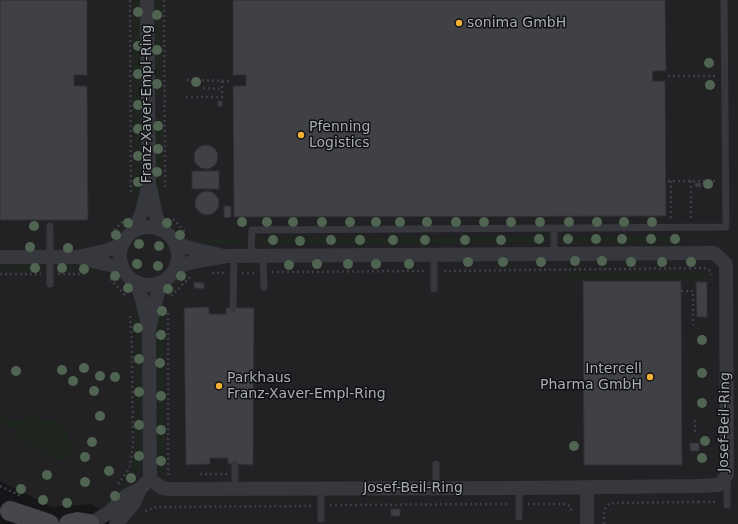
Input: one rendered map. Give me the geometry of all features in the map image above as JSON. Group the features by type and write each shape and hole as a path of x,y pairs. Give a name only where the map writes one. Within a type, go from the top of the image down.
{"street":[{"name":"Franz-Xaver-Empl-Ring","path":"134,231 142,212 149,182 147,0"},
{"path":"149,182 155,212 161,230"},
{"path":"148,227 161,230 168,234 175,243 178,255 176,267 170,276 160,283 148,285 136,283 128,277 122,268 120,261 121,245 126,237 134,231 148,227"},
{"name":"Josef-Beil-Ring","path":"175,243 193,249 230,256"},
{"path":"0,257 77,257 105,251 121,245"},
{"name":"Josef-Beil-Ring","path":"145,484 169,489 587,488 719,486 727,475 726,264 714,253 230,256 194,262 176,267"},
{"path":"77,257 122,268"},
{"path":"136,283 142,299 149,330"},
{"path":"116,524 134,503 145,484 149,330 160,283"},
{"path":"69,524 78,522 89,524 108,513 127,495 145,484"},
{"path":"587,488 587,524"},
{"path":"5,508 26,524"},
{"path":"5,508 48,524"}],"lane":[{"path":"264,287 263,272 257,256 252,230 726,227 724,0"},
{"path":"50,226 50,284"},
{"path":"554,228 554,254"},
{"path":"434,255 434,289"},
{"path":"230,256 233,273 233,308"},
{"path":"235,464 235,488"},
{"path":"436,464 436,488"},
{"path":"727,475 727,504"},
{"path":"321,488 321,519"},
{"path":"519,488 519,517"}],"path":[{"path":"130,0 131,196"},
{"path":"164,0 165,190"},
{"path":"668,76 724,76"},
{"path":"187,80 230,81"},
{"path":"186,97 222,97 222,81"},
{"path":"203,88 222,89"},
{"path":"671,228 670,181 726,181"},
{"path":"691,181 692,228"},
{"path":"111,234 126,217"},
{"path":"171,218 188,234"},
{"path":"207,273 704,268 709,270 712,275 712,282"},
{"path":"105,274 129,299"},
{"path":"168,300 193,274"},
{"path":"681,291 693,291 693,325"},
{"path":"115,487 127,472 132,457 132,345 130,307"},
{"path":"168,308 169,474"},
{"path":"695,419 695,432"},
{"path":"0,486 28,500"},
{"path":"698,496 698,502"},
{"path":"604,524 604,511 606,506 610,503 698,502 727,504"},
{"path":"141,515 156,506 566,504 570,506 572,518"}],"shaded area":[{"path":"0,0 738,0 738,524 117,524 92,504 52,507 0,481"},
{"path":"134,0 143,0 144,176 137,203 135,204"},
{"path":"152,0 161,0 162,97 154,94"},
{"path":"162,116 162,203 160,202 153,184 154,122"},
{"path":"680,236 680,240 693,241 561,242 557,237"},
{"path":"551,237 547,242 263,244 258,238"},
{"path":"204,238 243,238 238,244 204,244"},
{"path":"35,265 42,268 44,271 0,271 0,266"},
{"path":"63,266 91,266 99,268 100,270 56,271"},
{"path":"703,272 707,276 708,282 705,279 566,280 567,274 570,273"},
{"path":"134,305 139,305 142,337 142,453 140,466 134,478 108,507 106,505 131,473 136,453 136,336"},
{"path":"160,305 166,308 164,347 164,477 160,470 158,456 157,342"},
{"path":"0,417 17,420 35,417 56,422 68,433 73,450 61,462 20,441 16,429 0,423"}],"building":[{"path":"0,0 87,0 87,75 74,75 74,86 87,86 88,220 0,220"},
{"path":"233,0 665,0 666,71 653,71 652,81 665,81 666,216 234,217 233,86 246,86 246,75 233,75"},
{"path":"218,101 222,101 222,106 218,107"},
{"path":"206,145 211,146 217,152 217,162 211,168 206,169 201,168 195,162 194,157 195,152 201,146"},
{"path":"192,171 219,171 219,189 192,189"},
{"path":"695,183 701,183 701,187 695,187"},
{"path":"207,191 212,192 218,198 218,208 212,214 207,215 202,214 196,208 195,203 196,198 202,192"},
{"path":"224,206 231,206 231,217 224,218"},
{"path":"583,281 681,281 682,465 584,465"},
{"path":"194,282 204,283 204,289 194,288"},
{"path":"696,282 707,282 707,317 697,317"},
{"name":"Parkhaus Franz-Xaver-Empl-Ring","path":"209,307 209,314 226,314 226,308 254,308 253,465 228,464 228,458 210,458 210,464 186,465 184,308"},
{"path":"690,443 699,443 699,451 690,451"},
{"path":"391,509 400,509 400,516 391,516"}],"place":[{"name":"sonima GmbH","path":"459,23"},
{"name":"Pfenning Logistics","path":"301,135"},
{"name":"Intercell Pharma GmbH","path":"650,377"},
{"name":"Parkhaus Franz-Xaver-Empl-Ring","path":"219,386"}]}
